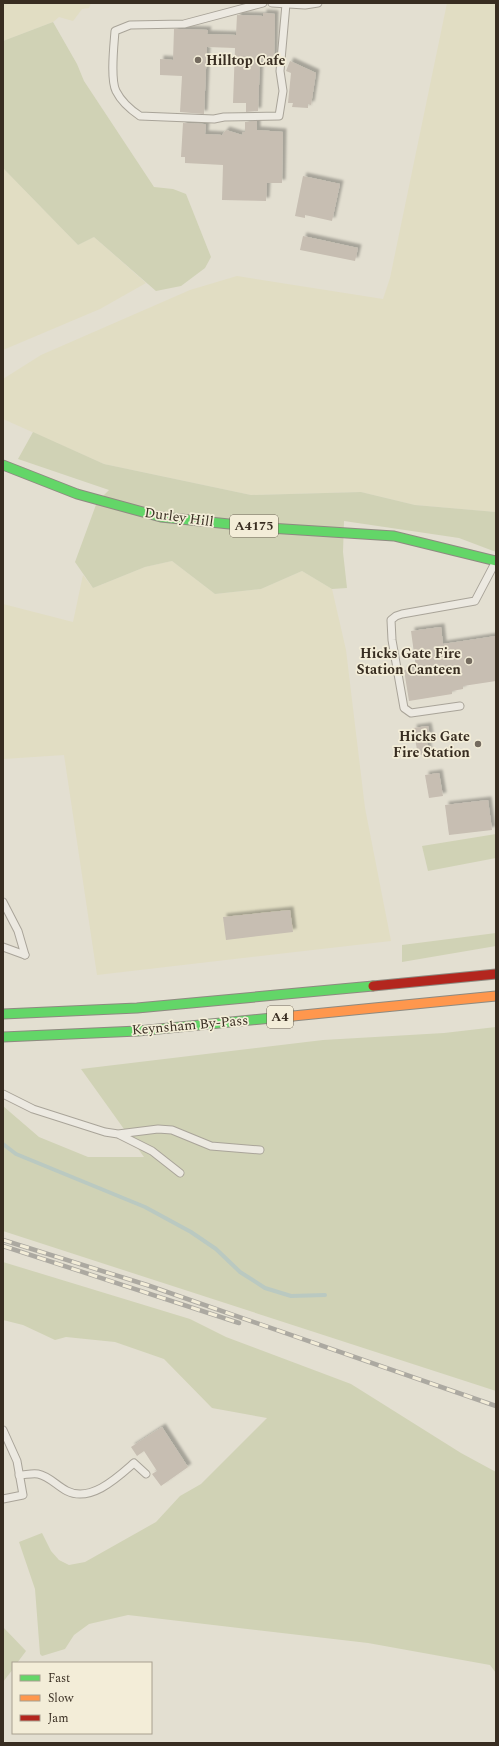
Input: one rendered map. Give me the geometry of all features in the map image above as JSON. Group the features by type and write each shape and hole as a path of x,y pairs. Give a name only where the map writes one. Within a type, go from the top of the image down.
{"main road":[{"name":"Durley Hill","path":"3,465 77,494 161,517 269,528 394,536 496,561"},
{"name":"Keynsham By-Pass","path":"3,1014 137,1008 496,974"},
{"name":"Keynsham By-Pass","path":"3,1037 138,1031 496,996"}],"lane":[{"path":"263,3 184,24 130,25 115,31 113,66 115,90 131,110 140,116 214,119 224,117 279,116 283,91 280,70 286,4"},
{"path":"272,3 305,5 318,3"},
{"path":"460,706 411,713 404,708 392,640 391,620 402,614 475,601 496,561"},
{"path":"3,902 18,931 25,955 3,947"},
{"path":"3,1094 33,1109 105,1132 118,1134 158,1129 172,1130 211,1146 260,1150"},
{"path":"118,1134 152,1151 180,1173"},
{"path":"3,1430 17,1461 23,1495 3,1499"},
{"path":"19,1475 38,1474 48,1478 69,1492 82,1493 107,1487 134,1463 146,1474"}],"shaded area":[{"path":"3,3 91,3 89,8 82,9 73,21 59,17 53,22 3,41"},
{"path":"447,3 496,3 496,512 415,505 361,492 251,495 104,464 3,419 3,379 41,355 190,290 237,276 383,299 390,278"},
{"path":"3,168 78,245 94,237 146,283 100,309 3,350"},
{"path":"172,561 215,594 261,589 302,571 332,589 346,650 365,808 391,941 97,975 64,755 3,759 3,604 73,622 83,575 93,588 145,567"}],"green space":[{"path":"53,22 77,64 84,81 154,187 173,189 186,194 211,257 205,268 181,286 156,291 94,237 78,245 3,168 3,41"},
{"path":"33,432 104,464 251,495 361,492 415,505 496,512 496,552 459,538 344,521 343,552 347,588 332,589 302,571 261,589 215,594 172,561 145,567 93,588 75,562 97,502 109,490 18,459"},
{"path":"496,834 496,858 428,871 422,846"},
{"path":"496,933 496,946 402,962 402,945"},
{"path":"496,1027 496,1391 3,1231 3,1106 39,1137 88,1157 144,1157 81,1069 323,1040 444,1033"},
{"path":"3,1262 190,1319 226,1337 351,1384 461,1453 496,1472 496,1673 490,1665 368,1643 128,1615 89,1624 74,1635 65,1649 42,1656 40,1654 35,1589 19,1542 42,1533 51,1551 59,1560 69,1565 85,1562 156,1522 180,1496 201,1484 267,1418 212,1408 164,1359 115,1342 66,1337 55,1340 23,1325 3,1320"},
{"path":"3,1627 26,1651 18,1662 12,1662 12,1670 3,1682"}],"building":[{"path":"263,13 275,14 274,61 260,60 258,111 246,112 246,103 233,103 235,48 207,47 204,114 180,112 182,76 160,75 160,59 173,60 174,29 208,30 207,34 236,35 237,15 263,16"},
{"path":"290,61 316,73 311,105 308,104 308,108 292,107 293,103 288,103 291,73 286,71"},
{"path":"257,121 257,130 283,132 282,183 267,183 266,201 222,200 223,165 185,163 185,157 181,157 183,123 206,125 205,134 222,135 226,130 242,135 243,132 245,132 245,122"},
{"path":"303,176 340,184 332,221 305,215 305,218 295,216"},
{"path":"303,236 358,248 355,261 300,250"},
{"path":"441,627 443,644 496,636 496,681 463,686 463,689 452,691 452,694 409,701 404,670 416,668 411,631"},
{"path":"428,726 430,736 426,737 429,754 418,755 413,728"},
{"path":"439,773 443,796 429,798 425,775"},
{"path":"488,800 492,830 449,835 445,805"},
{"path":"290,910 293,932 226,940 223,917"},
{"path":"162,1427 188,1467 161,1486 152,1474 157,1471 144,1451 137,1456 131,1447"}],"waterway":[{"path":"3,1144 16,1154 145,1207 191,1232 216,1249 240,1272 265,1288 291,1296 325,1295"}],"railway":[{"path":"3,1240 147,1285 496,1406"},
{"path":"3,1246 239,1323"}],"traffic: fast":[{"path":"3,465 77,494 161,517 269,528 394,536 496,561"},
{"path":"3,1014 137,1008 373,986"},
{"path":"3,1037 138,1031 293,1016"}],"traffic: slow":[{"path":"293,1016 496,996"}],"traffic: jam":[{"path":"373,986 496,974"}],"place":[{"name":"Hilltop Cafe","path":"198,60"},
{"name":"Hicks Gate Fire Station Canteen","path":"469,661"},
{"name":"Hicks Gate Fire Station","path":"478,744"}]}
